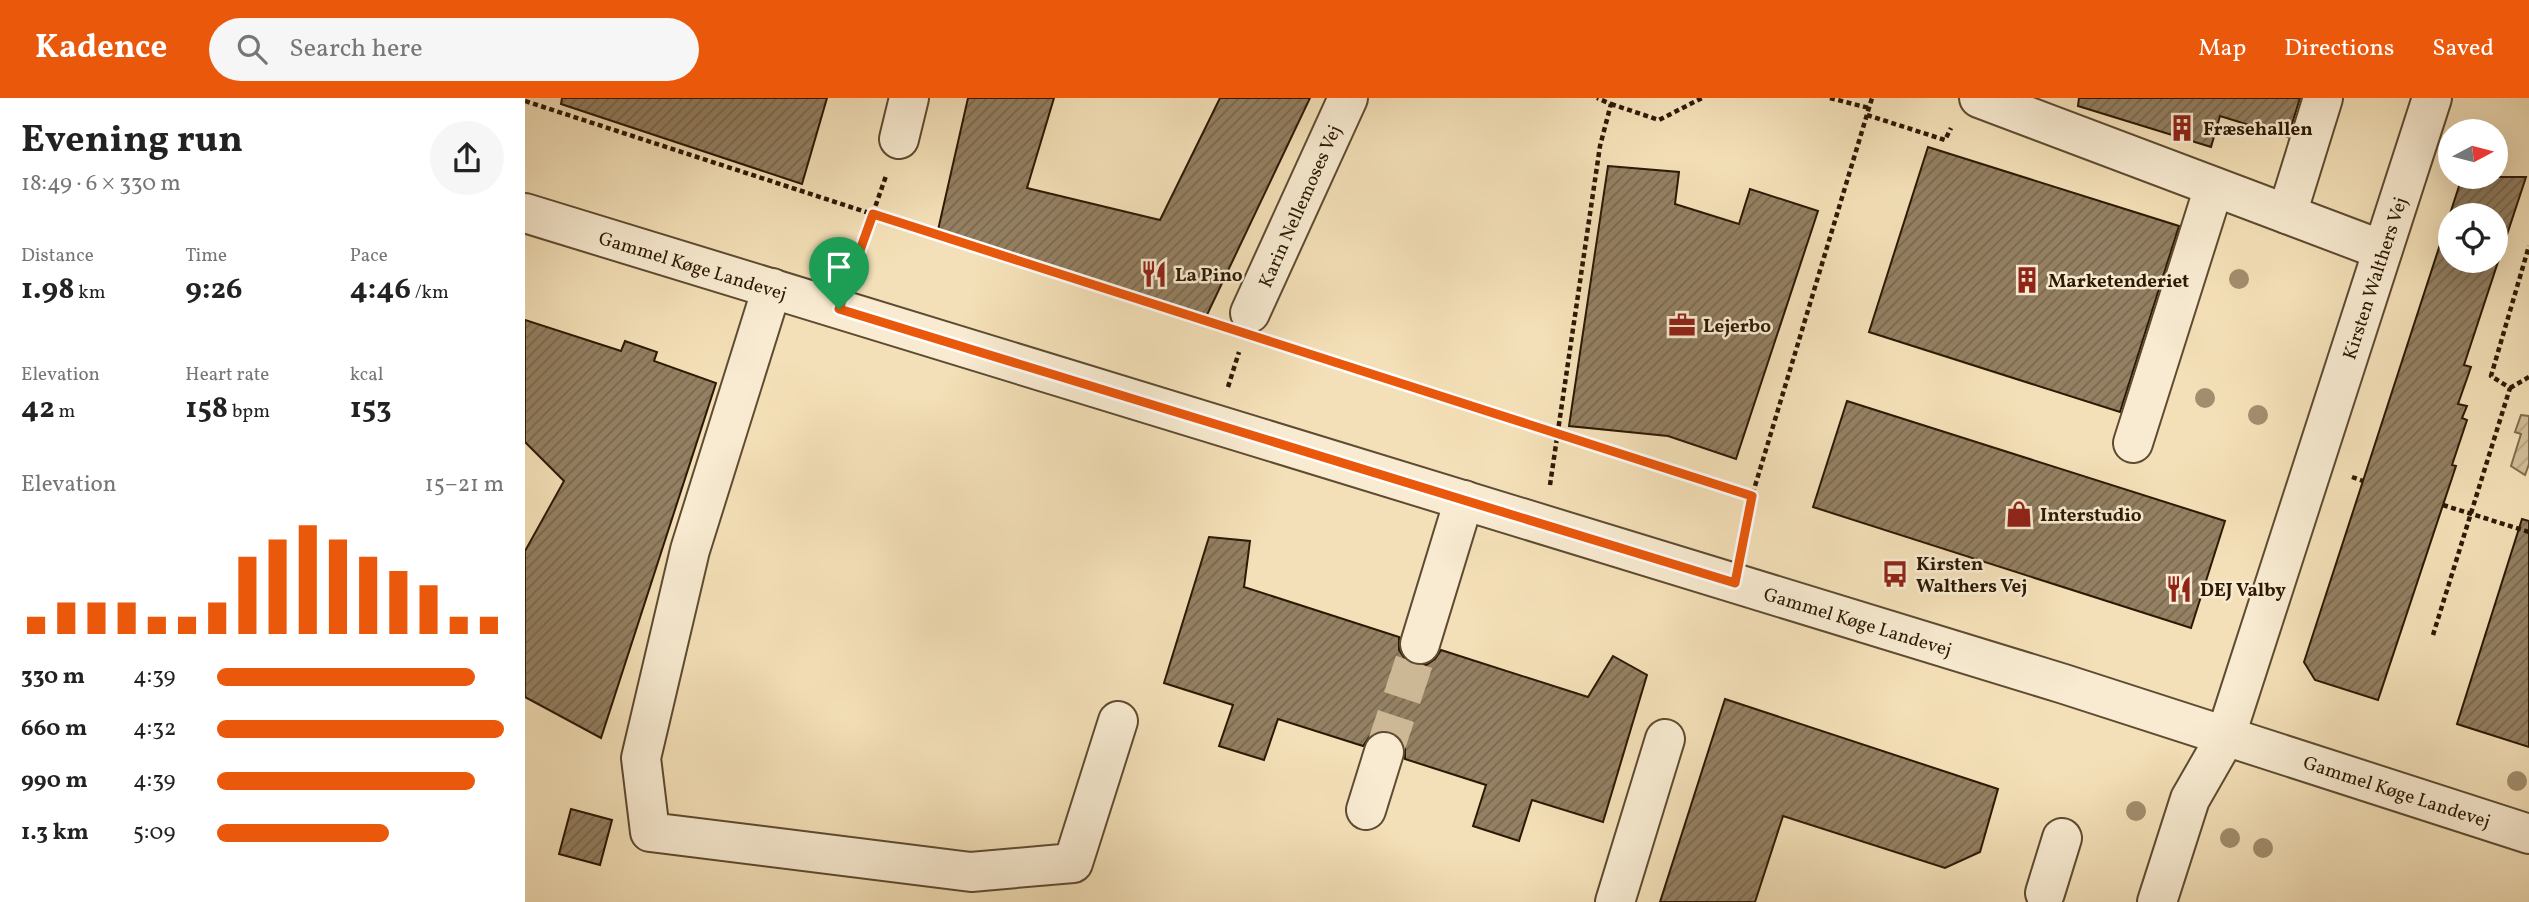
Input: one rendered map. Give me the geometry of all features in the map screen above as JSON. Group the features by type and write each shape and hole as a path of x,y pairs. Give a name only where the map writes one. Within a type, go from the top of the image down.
{"street":[{"path":"899,139 909,98"},
{"name":"Karin Nellemoses Vej","path":"1247,324 1348,98"},
{"path":"2287,214 2323,98"},
{"name":"Kirsten Walthers Vej","path":"2225,738 2432,98"},
{"path":"1967,108 2214,187 2382,250"},
{"path":"2133,443 2214,187"},
{"name":"Gammel Køge Landevej","path":"525,213 1735,583 2529,834"},
{"path":"772,288 690,550 641,758 650,832 971,872 1073,863 1118,721"},
{"path":"1420,644 1464,500"},
{"path":"1615,902 1665,738"},
{"path":"2157,902 2190,799 2225,738"},
{"path":"1366,810 1384,752"},
{"path":"2045,893 2062,838"}],"path":[{"path":"1597,98 1659,120 1702,98"},
{"path":"1830,98 1869,108"},
{"path":"1735,583 1752,496 1872,98"},
{"path":"525,101 873,214 1247,324 1557,435 1752,496"},
{"path":"1544,524 1600,146 1611,104"},
{"path":"1867,115 1945,140 1967,108"},
{"path":"839,309 899,139"},
{"path":"2510,388 2491,376 2529,246"},
{"path":"1216,424 1247,324"},
{"path":"2433,635 2510,388 2529,377"},
{"path":"2443,505 2529,532"}],"shaded area":[{"path":"2521,415 2529,416 2529,464 2525,475 2511,466 2521,434 2515,432"}],"building":[{"path":"562,98 827,98 802,184 561,104"},
{"path":"968,98 1054,98 1027,188 1160,220 1220,98 1310,98 1205,319 938,230"},
{"name":"Fræsehallen","path":"2079,98 2300,98 2288,137 2220,116 2211,147 2078,106"},
{"name":"Marketenderiet","path":"1928,147 2179,226 2120,412 1869,332"},
{"name":"Lejerbo","path":"1608,166 1679,172 1675,204 1739,224 1750,189 1818,211 1736,459 1668,436 1569,426"},
{"path":"2508,177 2526,177 2508,232 2508,203 2454,203 2458,189 2508,189"},
{"path":"2438,251 2438,273 2494,273 2464,365 2471,367 2458,404 2467,406 2462,418 2467,420 2452,465 2456,466 2378,700 2315,680 2304,662"},
{"path":"525,320 621,351 625,341 657,352 654,361 716,383 601,738 525,697 525,551 564,481 525,442"},
{"name":"Interstudio","path":"1847,401 2225,521 2191,628 1813,507"},
{"path":"2522,519 2529,521 2529,747 2457,724"},
{"path":"1209,537 1250,541 1244,587 1399,637 1399,650 1413,665 1426,665 1435,659 1441,650 1588,697 1613,656 1647,675 1603,822 1532,800 1519,841 1473,826 1486,785 1405,759 1405,748 1400,738 1390,731 1379,731 1370,736 1363,746 1278,719 1264,760 1219,746 1233,705 1164,683"},
{"path":"1725,699 1998,789 1980,852 1945,868 1783,816 1755,902 1660,902"},
{"path":"571,809 612,820 600,865 559,854"}],"tunnel":[{"path":"1384,752 1420,644"}],"place":[{"name":"Fræsehallen","path":"2182,128"},
{"name":"La Pino","path":"1154,274"},
{"name":"Marketenderiet","path":"2027,280"},
{"name":"Lejerbo","path":"1682,325"},
{"name":"Interstudio","path":"2019,514"},
{"name":"Kirsten Walthers Vej","path":"1895,574"},
{"name":"DEJ Valby","path":"2179,589"}],"route":[{"path":"873,214 1752,496 1735,583 1266,439 1202,422 839,309 873,214"}]}
